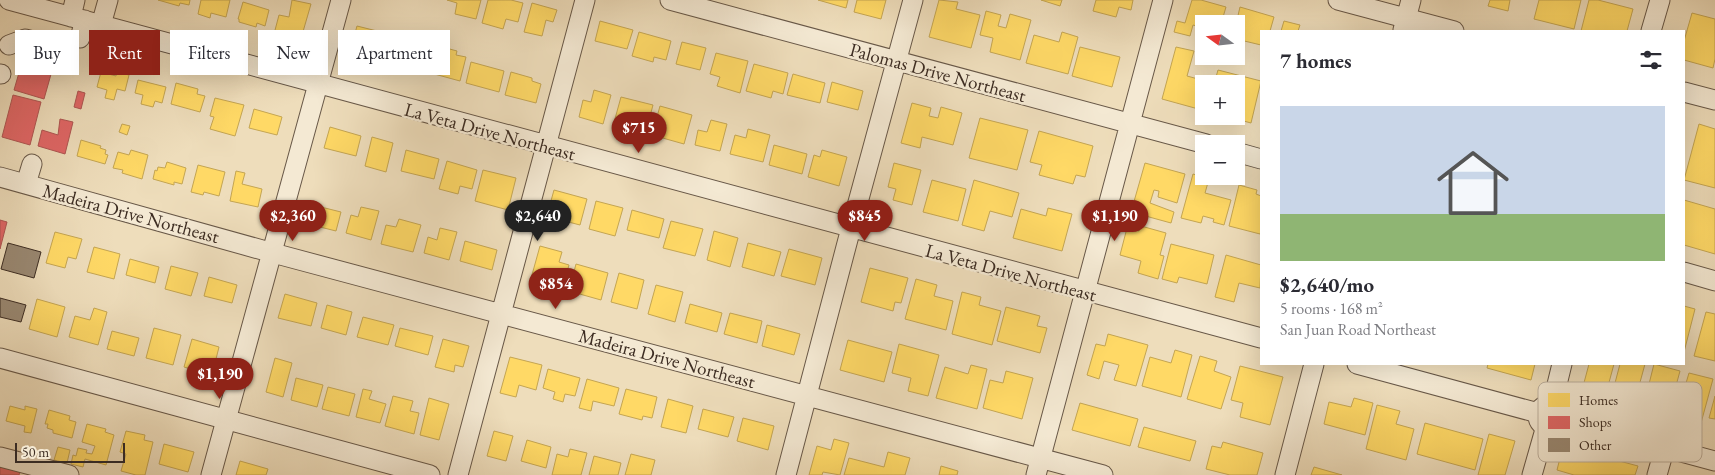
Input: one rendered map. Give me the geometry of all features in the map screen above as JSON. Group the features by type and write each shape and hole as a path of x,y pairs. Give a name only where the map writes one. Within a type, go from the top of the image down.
{"street":[{"name":"La Veta Drive Northeast","path":"9,0 37,16 82,20 1260,338"},
{"path":"82,20 108,0"},
{"path":"212,475 341,0"},
{"path":"458,475 585,0"},
{"name":"Palomas Drive Northeast","path":"670,0 1195,141"},
{"path":"786,475 913,0"},
{"path":"1038,467 1163,0"},
{"path":"1338,0 1404,25 1446,30"},
{"path":"1404,25 1411,0"},
{"path":"1651,30 1660,0"},
{"path":"9,45 25,39 37,16"},
{"path":"1685,92 1715,100"},
{"path":"1245,155 1260,159"},
{"path":"26,184 32,164"},
{"name":"Madeira Drive Northeast","path":"0,177 273,253 808,396 1038,467 1103,475"},
{"path":"1685,272 1715,281"},
{"path":"0,358 430,475"},
{"path":"1285,475 1314,365"},
{"path":"1361,365 1538,413"},
{"path":"1558,382 1562,365"},
{"path":"1532,475 1538,454"},
{"path":"0,457 69,475"},
{"path":"1702,457 1715,461"},
{"path":"1657,475 1661,462"}],"building: Homes":[{"path":"158,0 190,0 189,5 180,3 179,6"},
{"path":"201,0 230,0 226,17 211,13 210,18 198,14"},
{"path":"292,0 311,4 303,30 275,30 279,15 289,17"},
{"path":"447,0 481,0 476,19 455,14 457,3"},
{"path":"488,0 511,0 523,3 518,22 506,19 503,29 482,23"},
{"path":"818,0 848,0 846,8"},
{"path":"857,0 886,0 881,19 854,12"},
{"path":"939,0 958,2 956,9 980,15 971,48 929,37"},
{"path":"1041,0 1062,0 1060,6"},
{"path":"1096,0 1133,0 1131,10 1119,7 1116,17 1093,11"},
{"path":"1192,0 1201,0 1226,7 1224,15 1195,15 1195,26 1193,25 1190,36 1174,32 1177,21 1185,23"},
{"path":"1490,0 1510,0 1508,11 1488,6"},
{"path":"1539,0 1581,0 1574,29 1534,19"},
{"path":"1589,0 1598,0 1633,9 1627,30 1581,30"},
{"path":"243,2 269,10 265,26 257,23 256,27 239,22 238,19"},
{"path":"532,3 557,10 553,22 546,20 542,36 524,32"},
{"path":"1240,7 1274,17 1270,30 1260,30 1260,45 1245,41 1245,15 1238,15"},
{"path":"986,11 1001,15 998,26 1006,28 1010,14 1031,20 1020,60 990,52 993,38 980,35"},
{"path":"1692,13 1715,19 1715,59 1713,68 1685,60 1685,38"},
{"path":"600,21 633,30 627,49 595,41"},
{"path":"1284,21 1300,25 1298,30 1281,30"},
{"path":"357,26 373,30 356,30"},
{"path":"639,32 671,41 666,60 654,57 653,62 632,56"},
{"path":"1062,32 1078,37 1068,74 1026,63 1034,35 1059,42"},
{"path":"682,42 706,48 700,70 676,64"},
{"path":"1080,47 1120,57 1112,87 1072,76"},
{"path":"1176,47 1194,51 1187,76 1195,78 1195,108 1162,99"},
{"path":"450,49 457,51 456,55 466,57 460,81 438,75 450,75"},
{"path":"716,53 748,61 740,93 717,86 720,77 710,74"},
{"path":"471,62 504,71 499,92 466,83"},
{"path":"754,64 788,73 783,94 773,91 771,98 746,91"},
{"path":"1218,70 1238,75 1217,75"},
{"path":"511,72 532,78 532,81 541,84 536,103 505,95"},
{"path":"793,74 825,83 820,103 787,95"},
{"path":"100,75 129,75 125,91 117,89 114,100 105,98 107,90 97,87"},
{"path":"1245,77 1260,81 1251,123 1245,121"},
{"path":"138,80 166,87 162,103 155,101 153,107 141,104 143,95 135,93"},
{"path":"832,82 863,91 858,110 827,102"},
{"path":"176,83 198,89 197,94 205,96 200,112 171,104"},
{"path":"594,90 611,95 603,124 579,117 583,100 591,102"},
{"path":"621,97 653,105 645,135 613,126"},
{"path":"215,98 244,105 235,136 210,129 214,117 210,116"},
{"path":"912,103 931,108 929,116 938,118 941,107 962,113 953,145 922,137 920,148 901,143"},
{"path":"660,106 692,115 684,144 652,135"},
{"path":"254,109 282,117 277,135 249,128"},
{"path":"980,118 1028,130 1017,170 969,158"},
{"path":"711,120 727,124 720,151 695,145 698,130 707,132"},
{"path":"122,124 130,126 127,135 119,132"},
{"path":"1699,124 1715,129 1715,188 1685,180"},
{"path":"330,127 361,136 356,156 324,148"},
{"path":"748,129 770,135 763,162 730,154 735,135 746,138"},
{"path":"1039,131 1093,146 1085,177 1076,175 1073,184 1039,175 1042,165 1030,162"},
{"path":"372,137 393,143 386,172 365,166"},
{"path":"81,140 101,146 100,148 106,150 105,154 108,155 105,164 77,156"},
{"path":"774,145 807,154 802,174 769,165"},
{"path":"131,150 148,155 142,179 122,173 123,170 113,168 118,152 129,155"},
{"path":"406,150 439,159 434,179 401,171"},
{"path":"822,150 847,157 839,186 808,177 814,155 820,157"},
{"path":"447,161 477,170 472,189 460,186 458,194 439,189"},
{"path":"167,162 186,168 182,184 174,182 174,185 153,179 155,170 157,171 158,167 165,168"},
{"path":"894,163 921,170 912,205 893,200 896,189 888,187"},
{"path":"1145,163 1185,174 1177,203 1158,197 1159,191 1154,190 1150,203 1174,212 1171,223 1131,212"},
{"path":"198,165 225,172 219,196 204,192 203,195 191,192"},
{"path":"483,170 516,178 508,210 475,201"},
{"path":"236,171 245,173 242,184 262,189 258,207 230,201"},
{"path":"1193,174 1195,175 1195,185 1207,185 1205,193 1231,200 1224,225 1213,222 1214,219 1203,216 1201,223 1181,218"},
{"path":"932,180 966,189 958,221 923,212"},
{"path":"974,180 1019,193 1012,217 990,211 984,231 962,225"},
{"path":"1239,185 1257,190 1256,194 1260,196 1260,234 1229,226"},
{"path":"554,190 587,199 580,225 557,219 559,210 549,208"},
{"path":"1685,200 1715,209 1715,254 1685,245"},
{"path":"596,201 623,208 615,236 589,229"},
{"path":"309,204 341,212 336,231 304,223"},
{"path":"361,207 379,211 371,240 346,233 351,215 358,217"},
{"path":"1048,208 1072,214 1062,251 1013,238 1021,209 1046,216"},
{"path":"632,210 664,219 659,238 627,230"},
{"path":"399,219 421,225 413,252 381,244 386,225 396,227"},
{"path":"671,221 703,229 695,256 663,248"},
{"path":"1141,226 1166,233 1160,255 1164,256 1158,279 1138,273 1141,261 1120,255 1127,228 1139,231"},
{"path":"440,228 457,232 449,260 424,253 428,237 437,240"},
{"path":"714,231 738,238 730,267 707,260"},
{"path":"55,232 82,239 76,259 68,257 65,268 46,263"},
{"path":"465,241 497,250 492,270 460,261"},
{"path":"748,243 781,252 774,276 742,267"},
{"path":"1171,244 1214,255 1207,284 1179,277 1177,283 1162,279"},
{"path":"540,246 562,252 559,262 569,265 562,290 530,282"},
{"path":"94,247 120,254 114,279 87,272"},
{"path":"789,249 822,258 815,285 781,276"},
{"path":"1226,255 1260,265 1260,288 1239,283 1234,302 1215,297"},
{"path":"130,259 159,267 155,283 126,275"},
{"path":"576,264 608,273 601,300 569,291"},
{"path":"171,266 198,273 191,296 165,289"},
{"path":"870,268 908,278 901,303 895,302 893,311 861,302"},
{"path":"619,273 644,280 637,309 611,302"},
{"path":"209,277 237,285 232,303 204,296"},
{"path":"916,279 937,285 934,296 953,301 946,330 905,319"},
{"path":"656,285 683,292 675,322 648,314"},
{"path":"962,292 981,297 979,305 1001,311 992,345 952,334"},
{"path":"285,294 317,303 311,326 278,318"},
{"path":"37,299 65,307 57,337 29,329"},
{"path":"690,304 722,313 717,332 685,323"},
{"path":"327,305 352,312 346,335 321,328"},
{"path":"1685,306 1695,309 1685,348"},
{"path":"1006,307 1040,316 1037,326 1047,328 1040,353 997,341"},
{"path":"94,308 107,312 98,345 69,337 75,316 90,320"},
{"path":"1706,312 1715,314 1715,361 1694,356"},
{"path":"730,313 762,321 757,343 724,334"},
{"path":"363,317 394,325 388,345 357,337"},
{"path":"767,325 800,334 794,355 762,346"},
{"path":"154,328 181,335 173,365 146,358"},
{"path":"400,328 433,336 428,355 395,346"},
{"path":"112,331 139,338 134,356 107,349"},
{"path":"1108,334 1148,345 1136,386 1114,380 1119,365 1104,361 1099,379 1087,375 1096,344 1105,346"},
{"path":"192,339 219,347 212,375 184,367"},
{"path":"443,339 469,346 463,367 455,365 454,372 435,367"},
{"path":"848,340 892,352 884,382 840,370"},
{"path":"899,344 939,355 928,396 908,391 911,378 892,373"},
{"path":"1175,350 1192,355 1181,397 1142,386 1150,357 1171,363"},
{"path":"1200,356 1217,361 1214,371 1231,377 1221,409 1187,399"},
{"path":"510,357 542,365 536,390 519,385 516,397 500,393"},
{"path":"275,358 292,363 283,397 266,392"},
{"path":"971,365 987,369 977,409 936,398 945,367 968,374"},
{"path":"1488,365 1535,365 1531,380 1487,368"},
{"path":"1589,365 1614,365 1609,382 1584,382"},
{"path":"1620,365 1645,365 1640,382 1615,382"},
{"path":"1654,365 1680,371 1677,382 1650,382"},
{"path":"1240,366 1283,377 1270,425 1240,417 1243,403 1231,400"},
{"path":"548,369 580,378 575,396 565,394 563,402 553,399 555,392 543,388"},
{"path":"1006,371 1033,378 1022,419 983,408 990,380 1003,383"},
{"path":"1689,373 1713,379 1702,419 1702,382 1686,382"},
{"path":"296,378 323,385 317,407 291,400"},
{"path":"587,379 619,388 614,406 593,401 591,411 579,408"},
{"path":"328,387 355,394 349,416 322,409"},
{"path":"363,389 372,391 369,399 386,404 380,423 356,417"},
{"path":"626,389 657,397 652,418 643,416 642,420 619,414"},
{"path":"393,396 413,401 410,411 419,413 414,434 385,426"},
{"path":"1715,396 1715,419 1709,418"},
{"path":"429,398 449,404 439,440 420,435"},
{"path":"1354,398 1373,403 1365,435 1324,424 1329,402 1351,407"},
{"path":"668,399 693,406 686,433 661,427"},
{"path":"1080,403 1138,419 1130,446 1072,430"},
{"path":"1377,405 1400,411 1396,424 1414,429 1406,460 1366,449"},
{"path":"10,406 25,410 25,406 37,409 31,433 24,432 25,426 6,421"},
{"path":"703,409 734,417 728,437 698,429"},
{"path":"49,410 70,416 69,420 76,422 72,438 53,433 53,430 47,428 48,424 45,424"},
{"path":"743,418 774,426 768,450 737,441"},
{"path":"1425,423 1483,439 1475,470 1417,454"},
{"path":"87,424 106,429 105,432 114,435 106,465 85,459 83,467 71,464 73,455 76,456 78,448 87,450 86,453 92,454 95,446 82,442"},
{"path":"1144,427 1196,441 1190,461 1138,447"},
{"path":"126,431 145,435 144,440 153,442 145,475 121,471 126,454 120,452"},
{"path":"494,431 513,436 506,461 487,456"},
{"path":"1489,434 1515,441 1505,475 1478,475"},
{"path":"834,439 849,443 840,475 823,472 822,475 809,475 817,446 831,450"},
{"path":"527,440 551,447 546,468 521,461"},
{"path":"1223,442 1263,453 1257,475 1230,475 1206,469 1212,446 1221,448"},
{"path":"164,444 194,452 188,472 159,464"},
{"path":"58,447 70,450 67,463 54,460"},
{"path":"570,449 587,453 581,475 552,475 557,454 568,457"},
{"path":"888,452 910,458 905,475 844,475 849,458 884,467"},
{"path":"631,454 655,460 651,475 625,475"},
{"path":"594,456 621,463 618,475 589,475"},
{"path":"240,461 268,469 266,475 236,475"},
{"path":"1559,462 1623,462 1638,466 1635,475 1574,475 1557,470"},
{"path":"941,466 958,471 957,475 939,475"},
{"path":"1314,467 1342,475 1311,475"}],"building: Shops":[{"path":"18,75 51,75 44,99 14,90"},
{"path":"78,91 85,93 81,109 74,107"},
{"path":"13,95 41,102 30,145 2,137"},
{"path":"60,119 73,122 65,154 38,146 42,130 58,135"},
{"path":"0,220 7,222 0,249"},
{"path":"0,464 21,470 19,475 0,475"}],"building: Other":[{"path":"8,243 41,252 34,278 1,269"},
{"path":"0,298 26,305 21,322 0,317"}]}
